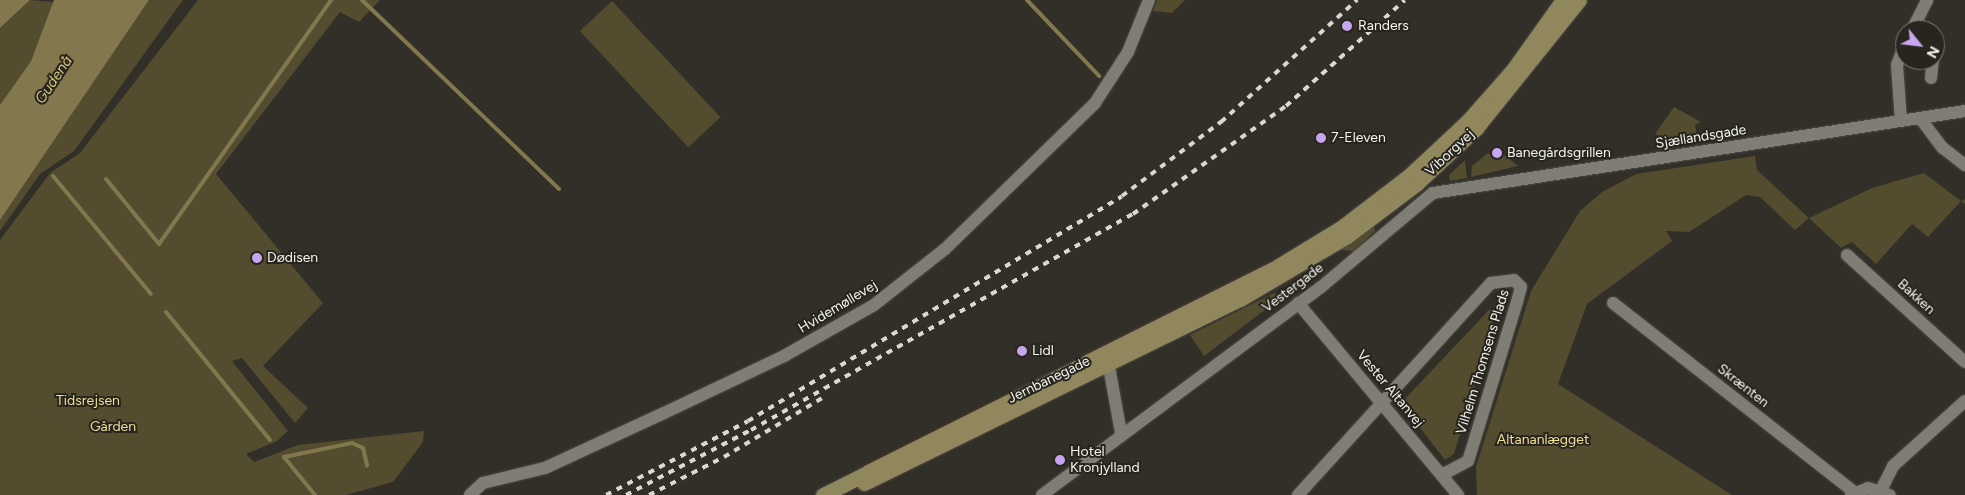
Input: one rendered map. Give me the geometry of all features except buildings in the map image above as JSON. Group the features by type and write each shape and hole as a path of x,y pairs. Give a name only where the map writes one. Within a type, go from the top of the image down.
{"main road":[{"name":"Viborgvej","path":"1283,270 1357,216 1429,158 1499,87 1564,0"},
{"name":"Viborgvej","path":"1283,270 1372,219 1436,167 1507,94 1579,0"},
{"name":"Jernbanegade","path":"823,495 1283,270"},
{"name":"Jernbanegade","path":"842,495 1104,359"}],"street":[{"name":"Hvidemøllevej","path":"470,495 484,483 544,468 784,356 874,305 945,249 1095,102 1128,52 1148,0"},
{"path":"1917,20 1927,0"},
{"path":"1897,70 1901,121"},
{"path":"1931,78 1932,70"},
{"name":"Sjællandsgade","path":"1487,183 1965,112"},
{"path":"1920,118 1943,148 1965,165"},
{"name":"Vestergade","path":"1042,495 1121,433 1298,304 1427,195 1487,183"},
{"name":"Bakken","path":"1847,254 1965,362"},
{"name":"Vilhelm Thomsens Plads","path":"1381,401 1491,283 1503,278 1518,282 1517,302 1468,460 1442,475"},
{"name":"Skrænten","path":"1613,303 1853,494"},
{"name":"Vester Altanvej","path":"1298,304 1457,494"},
{"path":"1104,359 1121,433"},
{"path":"1298,495 1381,401"},
{"path":"1853,494 1886,492 1893,466 1965,401"}],"green space":[{"path":"30,0 54,2 31,61 0,105 0,28"},
{"path":"149,0 183,0 74,151 40,174 0,231 0,220"},
{"path":"198,0 380,0 359,22 340,12 216,174 323,303 263,366 308,408 295,423 242,358 232,361 288,431 277,441 246,454 254,462 298,445 424,431 423,442 393,482 346,495 0,495 0,240 50,173 80,153"},
{"path":"1157,0 1185,0 1172,13 1153,11"},
{"path":"612,1 720,117 688,147 580,31"},
{"path":"1674,107 1701,122 1695,125 1697,134 1664,138 1655,134"},
{"path":"1500,152 1518,166 1471,177 1472,166 1488,153 1495,158"},
{"name":"Altananlægget","path":"1755,156 1757,170 1809,218 1795,230 1760,197 1746,195 1689,232 1666,231 1672,241 1587,304 1558,384 1732,495 1477,495 1476,467 1531,291 1580,211 1602,192 1636,174"},
{"path":"1465,160 1467,178 1450,181 1449,175"},
{"path":"1924,173 1961,201 1928,237 1912,224 1876,264 1852,242 1841,248 1809,218 1872,188"},
{"path":"1374,226 1375,231 1354,251 1340,250"},
{"path":"1276,292 1274,303 1204,356 1190,335"},
{"path":"1490,309 1495,317 1486,348 1454,454 1445,460 1401,403"}],"water":[{"path":"0,0 30,0 0,28"},
{"name":"Gudenå","path":"54,0 149,0 0,220 0,105 31,61"}],"waterway":[{"path":"106,179 159,244 331,0"},
{"path":"362,0 559,189"},
{"path":"1027,0 1099,76"},
{"path":"53,176 151,294"},
{"path":"166,312 270,440"},
{"path":"315,495 284,457 352,443 363,448 367,466"}],"railway":[{"path":"606,495 748,421 1122,196 1221,122 1357,0"},
{"path":"626,495 751,430 1133,214 1286,106 1405,0"},
{"path":"649,495 724,457 824,397"}],"place":[{"name":"Randers","path":"1347,26"},
{"name":"7-Eleven","path":"1321,138"},
{"name":"Banegårdsgrillen","path":"1497,153"},
{"name":"Dødisen","path":"257,258"},
{"name":"Lidl","path":"1022,351"},
{"name":"Hotel Kronjylland","path":"1060,460"}],"park label":[{"name":"Tidsrejsen","path":"88,401"},
{"name":"Gården","path":"113,427"}]}
